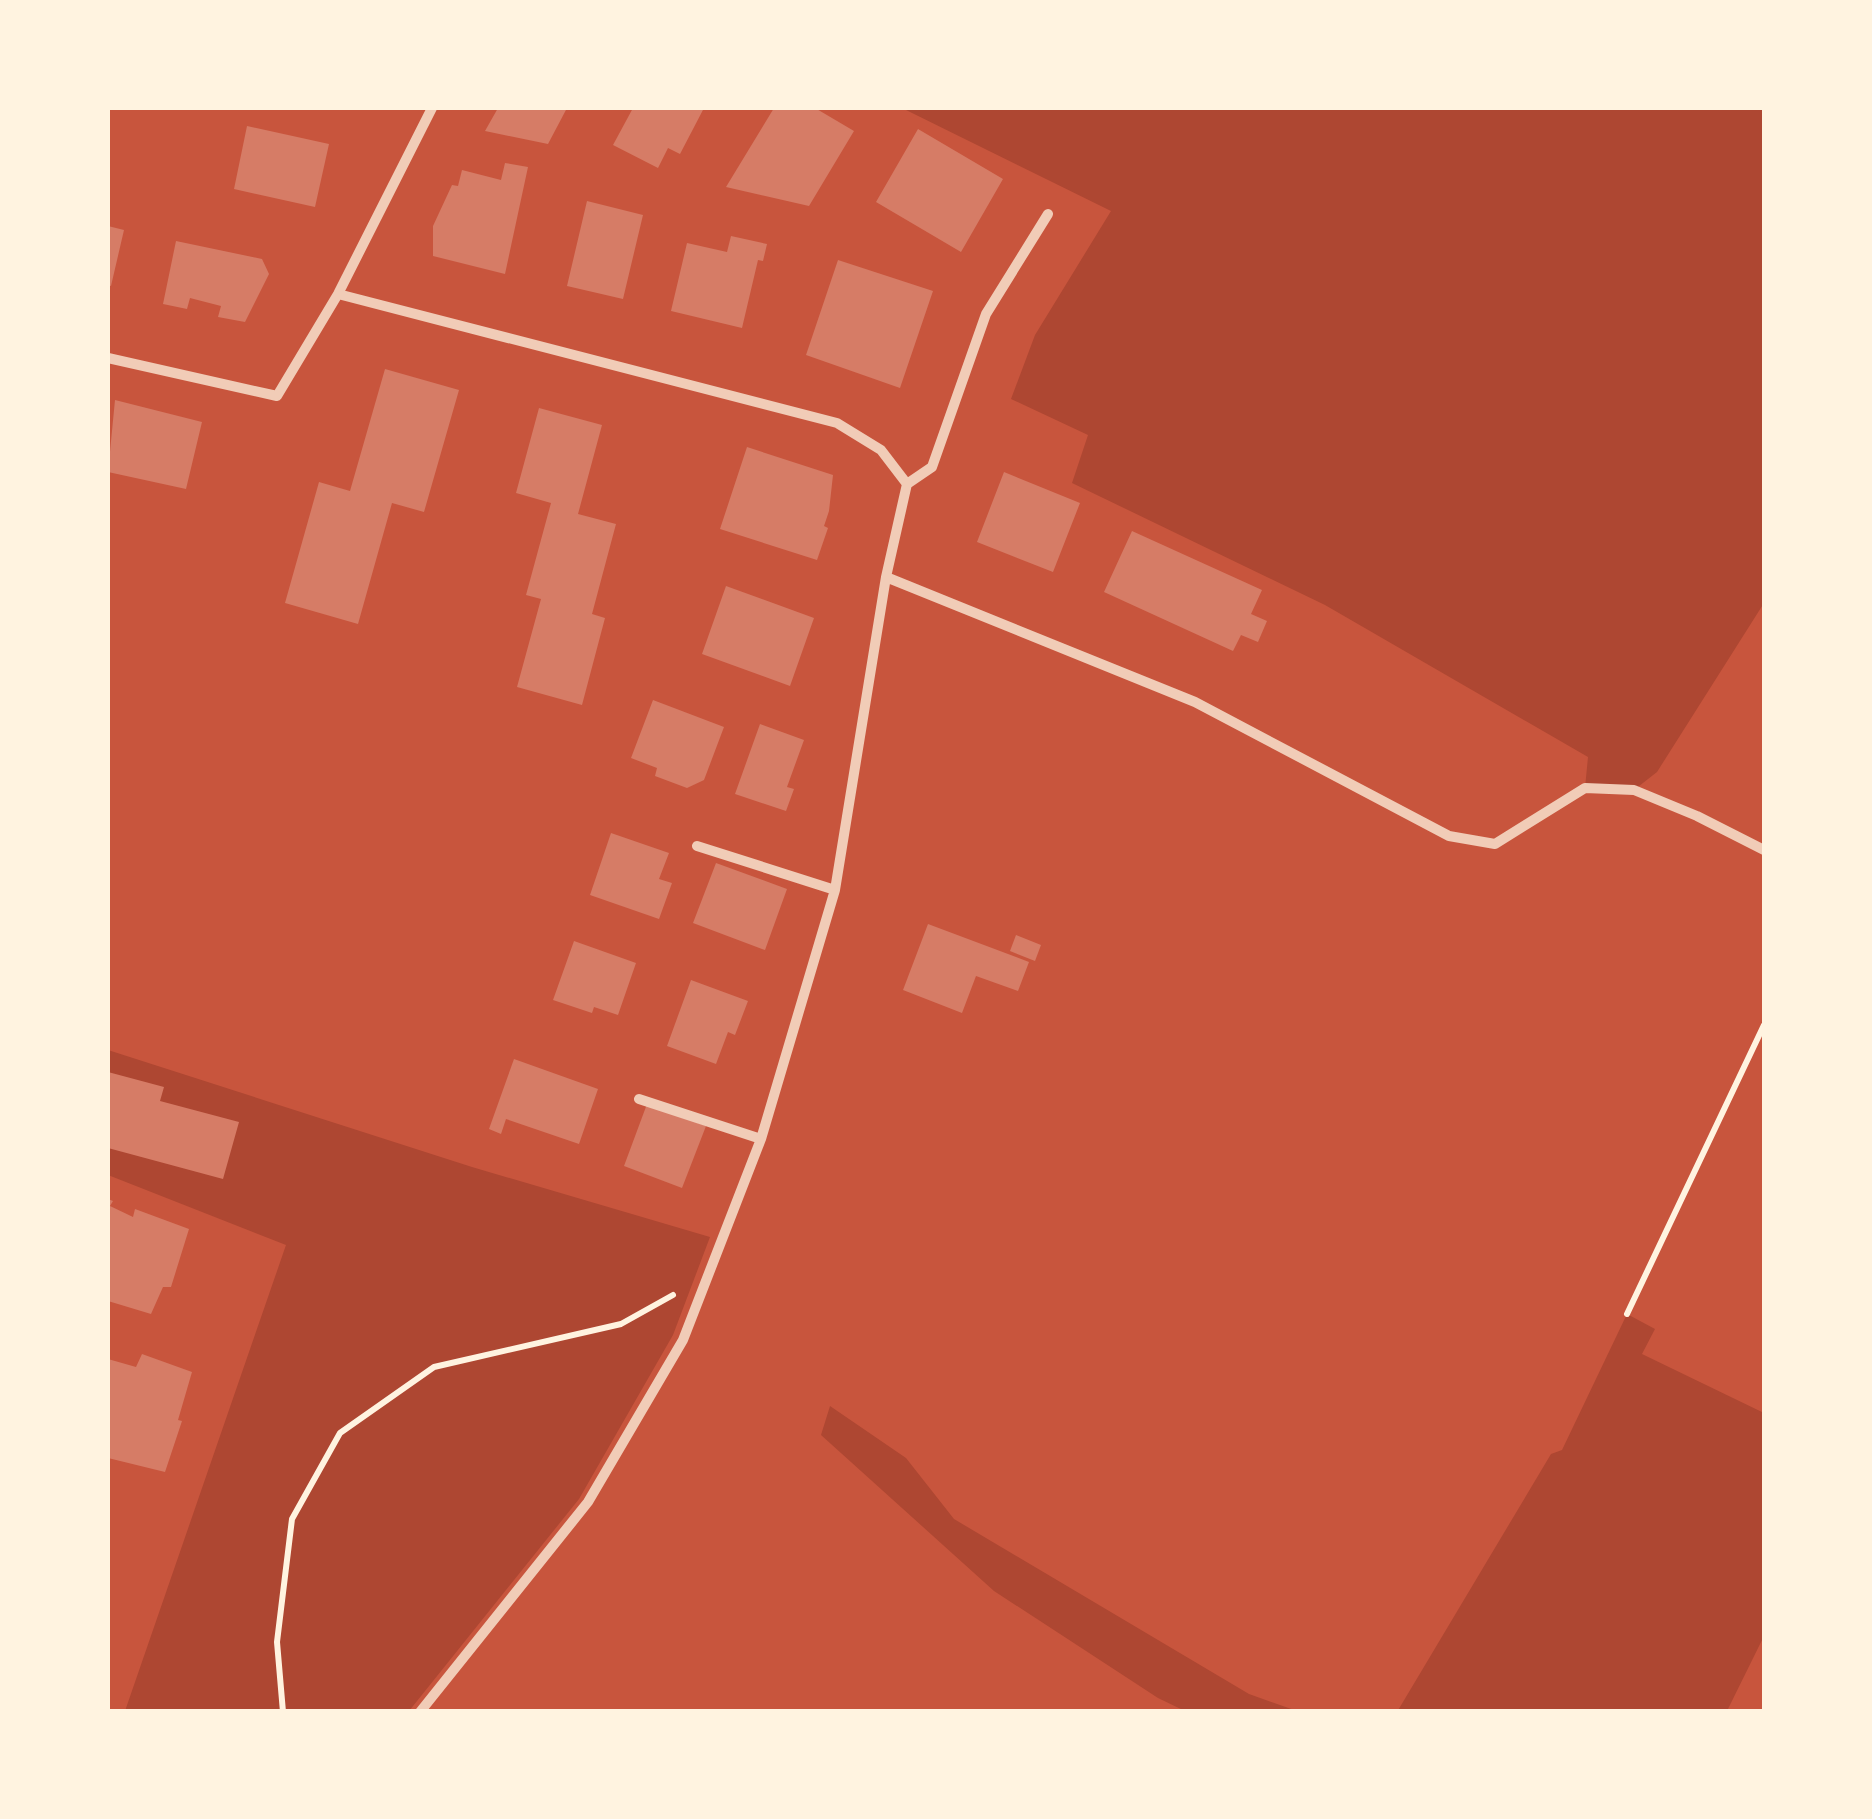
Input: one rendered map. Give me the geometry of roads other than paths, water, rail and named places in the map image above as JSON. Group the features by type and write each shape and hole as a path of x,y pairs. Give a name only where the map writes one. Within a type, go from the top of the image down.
{"street":[{"path":"108,358 277,396 338,294 432,108"},
{"path":"420,1712 588,1502 683,1340 761,1138 835,890 886,577 908,484 932,467 986,314 1048,214"},
{"path":"338,294 838,423 881,450 908,484"},
{"path":"886,577 1195,702 1449,836 1495,844 1586,788 1634,790 1764,850"},
{"path":"696,846 835,890"},
{"path":"639,1099 761,1138"}]}
